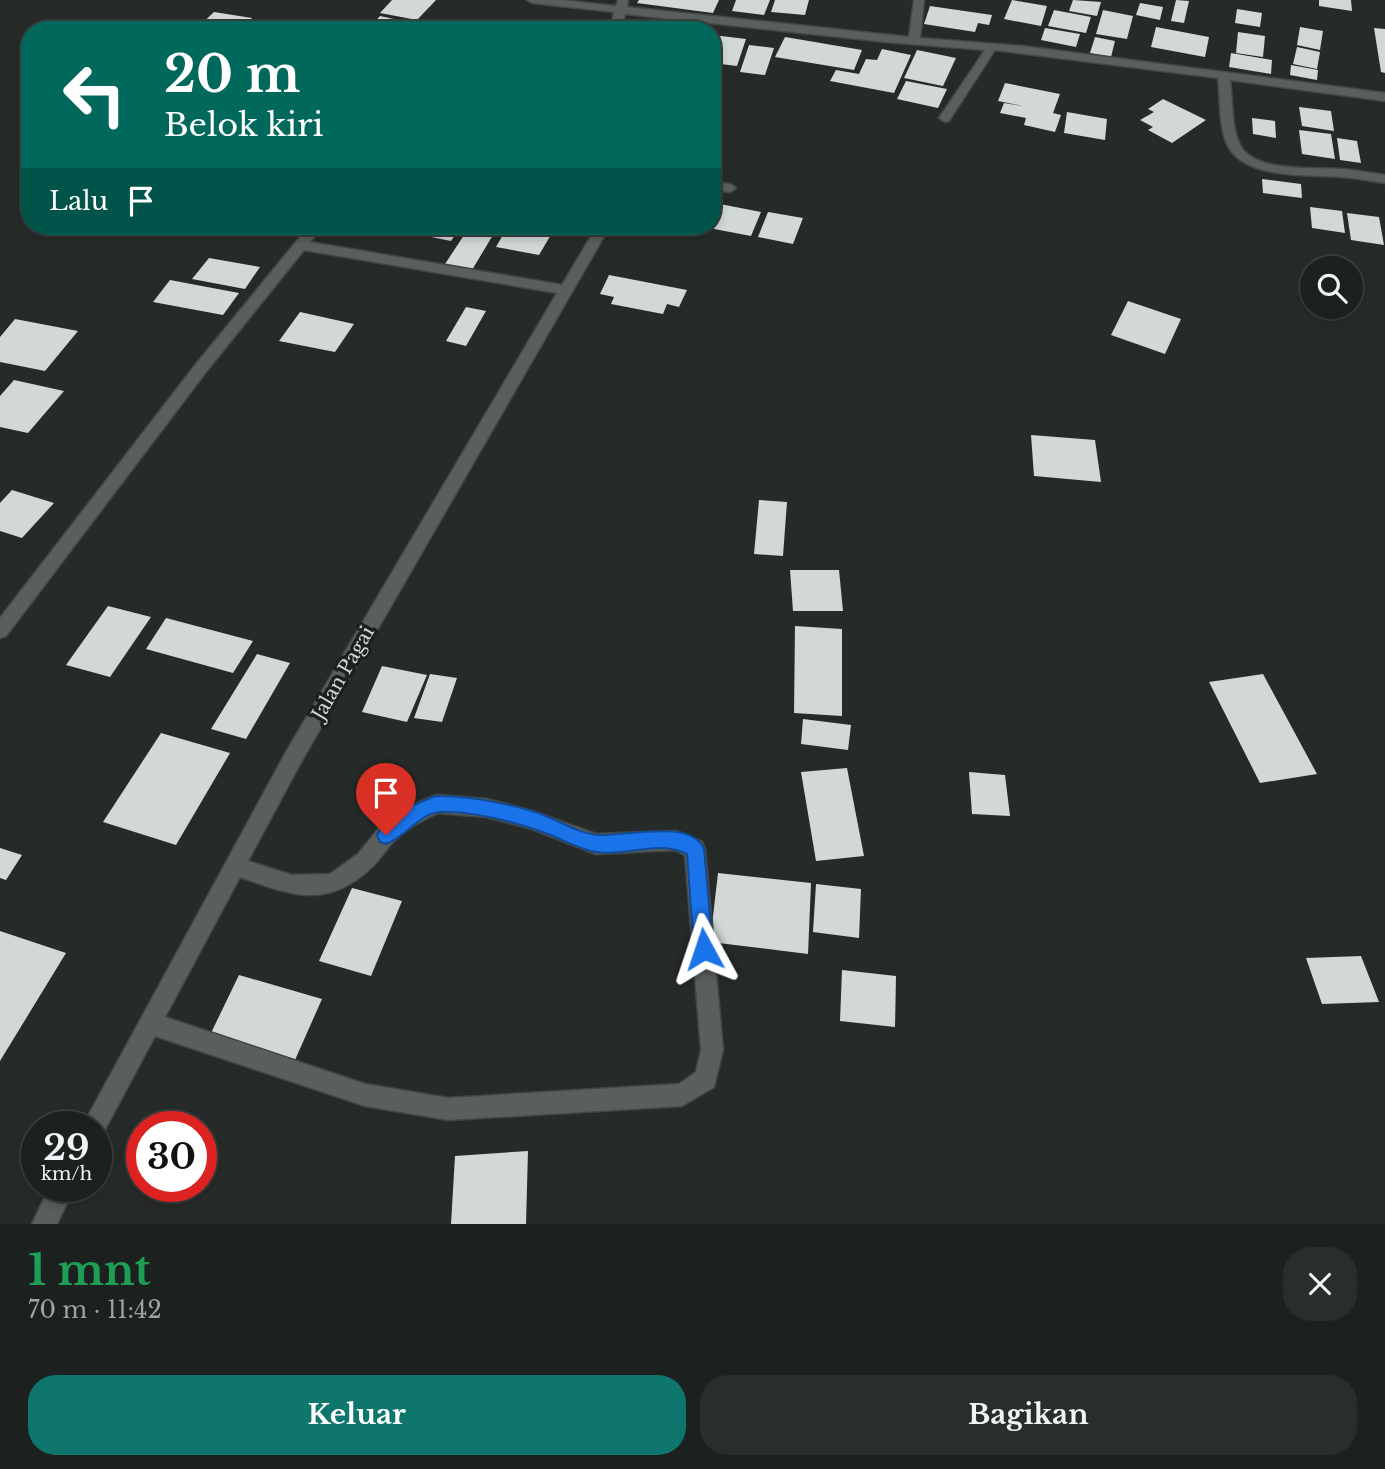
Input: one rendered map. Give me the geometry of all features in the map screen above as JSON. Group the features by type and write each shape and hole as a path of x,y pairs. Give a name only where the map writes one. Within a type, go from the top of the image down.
{"street":[{"path":"533,0 621,5 886,39 914,39 1089,57 1224,78 1385,97"},
{"path":"914,39 919,0"},
{"path":"945,118 992,47"},
{"path":"1224,78 1234,146 1243,158 1278,169 1344,173 1385,179"},
{"path":"721,187 730,188"},
{"path":"0,631 169,409 309,235"},
{"name":"Jalan Pagai","path":"103,1111 293,758 598,235"},
{"path":"301,245 567,290"},
{"path":"150,1023 365,1095 448,1109 682,1095 706,1079 712,1050 695,849 686,844 665,840 596,844 532,820 487,808 436,804 410,816 386,835 365,861 333,884 292,885 235,866"},
{"path":"44,1224 55,1202"}],"building":[{"path":"392,0 436,0 417,20 380,13"},
{"path":"639,0 719,0 713,13 637,3"},
{"path":"736,0 770,0 764,15 732,11"},
{"path":"775,0 809,0 805,15 771,12"},
{"path":"1012,0 1047,6 1041,26 1004,19"},
{"path":"1073,0 1101,2 1097,16 1069,11"},
{"path":"1176,0 1189,1 1184,23 1171,21"},
{"path":"1319,0 1351,0 1352,11 1319,6"},
{"path":"1140,3 1163,7 1160,20 1136,15"},
{"path":"930,6 992,15 989,25 978,23 975,32 924,24"},
{"path":"1237,9 1262,13 1260,27 1235,23"},
{"path":"1054,10 1091,17 1086,33 1048,26"},
{"path":"1103,10 1133,16 1127,39 1096,34"},
{"path":"214,12 252,18 249,21 204,21"},
{"path":"380,16 403,21 375,21"},
{"path":"1156,27 1209,37 1205,57 1151,47"},
{"path":"1300,27 1323,31 1320,50 1297,45"},
{"path":"1045,28 1080,34 1076,47 1041,40"},
{"path":"1374,28 1385,29 1385,73 1381,72"},
{"path":"1238,32 1265,36 1263,57 1236,53"},
{"path":"721,36 746,39 737,66 721,64"},
{"path":"785,37 862,50 854,70 775,57"},
{"path":"1095,37 1115,41 1111,57 1090,53"},
{"path":"749,45 774,48 765,75 740,72"},
{"path":"1297,47 1320,52 1317,69 1293,64"},
{"path":"882,49 911,55 894,93 830,81 836,70 859,74 866,59 877,60"},
{"path":"917,50 956,58 943,86 904,78"},
{"path":"1231,53 1272,60 1271,74 1229,67"},
{"path":"1291,65 1318,70 1317,80 1290,75"},
{"path":"906,81 947,89 938,108 897,99"},
{"path":"1005,83 1060,94 1053,113 1061,115 1055,132 1024,125 1026,118 1000,113 1004,103 1023,106 998,101"},
{"path":"1163,99 1206,120 1172,143 1148,130 1153,127 1140,120 1154,112 1148,109"},
{"path":"1299,107 1331,111 1334,131 1302,126"},
{"path":"1067,112 1107,119 1105,140 1064,133"},
{"path":"1252,118 1275,121 1276,138 1253,134"},
{"path":"1299,130 1331,134 1335,159 1302,154"},
{"path":"1337,138 1357,141 1361,163 1340,160"},
{"path":"1262,179 1301,184 1302,198 1263,193"},
{"path":"721,204 761,212 751,236 721,230"},
{"path":"1310,207 1342,211 1345,233 1312,228"},
{"path":"768,212 803,218 793,244 758,237"},
{"path":"1347,213 1379,217 1384,245 1351,240"},
{"path":"427,235 455,235 451,241"},
{"path":"464,235 493,235 472,270 445,264"},
{"path":"503,235 551,235 539,255 496,247"},
{"path":"209,258 260,267 245,289 192,279"},
{"path":"609,275 687,290 679,307 667,304 663,314 611,304 614,297 600,294"},
{"path":"170,280 239,293 223,315 153,302"},
{"path":"1128,301 1181,319 1165,354 1111,335"},
{"path":"466,307 486,311 466,346 446,341"},
{"path":"300,312 354,324 335,352 279,341"},
{"path":"15,319 78,331 45,371 0,362 0,337"},
{"path":"14,380 64,391 28,433 0,427 0,396"},
{"path":"1031,435 1095,440 1101,482 1034,476"},
{"path":"12,490 54,503 22,538 0,531 0,503"},
{"path":"759,500 787,502 783,556 754,554"},
{"path":"790,570 839,570 843,611 793,611"},
{"path":"108,606 151,617 110,677 66,665"},
{"path":"166,618 253,641 233,673 146,649"},
{"path":"795,626 842,629 842,716 794,713"},
{"path":"257,654 290,663 246,739 211,729"},
{"path":"382,666 427,675 407,722 362,712"},
{"path":"430,674 457,678 442,722 414,718"},
{"path":"1263,674 1317,774 1260,783 1209,682"},
{"path":"803,719 851,725 848,750 801,744"},
{"path":"161,733 230,753 176,845 103,822"},
{"path":"847,768 864,856 816,861 801,772"},
{"path":"969,772 1005,775 1010,816 972,814"},
{"path":"0,848 22,855 6,880 0,878"},
{"path":"718,873 811,883 808,954 710,942"},
{"path":"816,884 861,889 859,938 813,932"},
{"path":"352,888 402,901 371,976 319,961"},
{"path":"0,931 66,953 0,1061"},
{"path":"1361,956 1379,1002 1322,1004 1306,958"},
{"path":"842,970 896,976 895,1027 840,1021"},
{"path":"239,975 322,999 295,1060 210,1035"},
{"path":"528,1151 526,1224 451,1224 455,1156"}],"route":[{"path":"386,835 410,816 436,804 461,804 532,820 596,844 676,840 695,849 704,949"}]}
